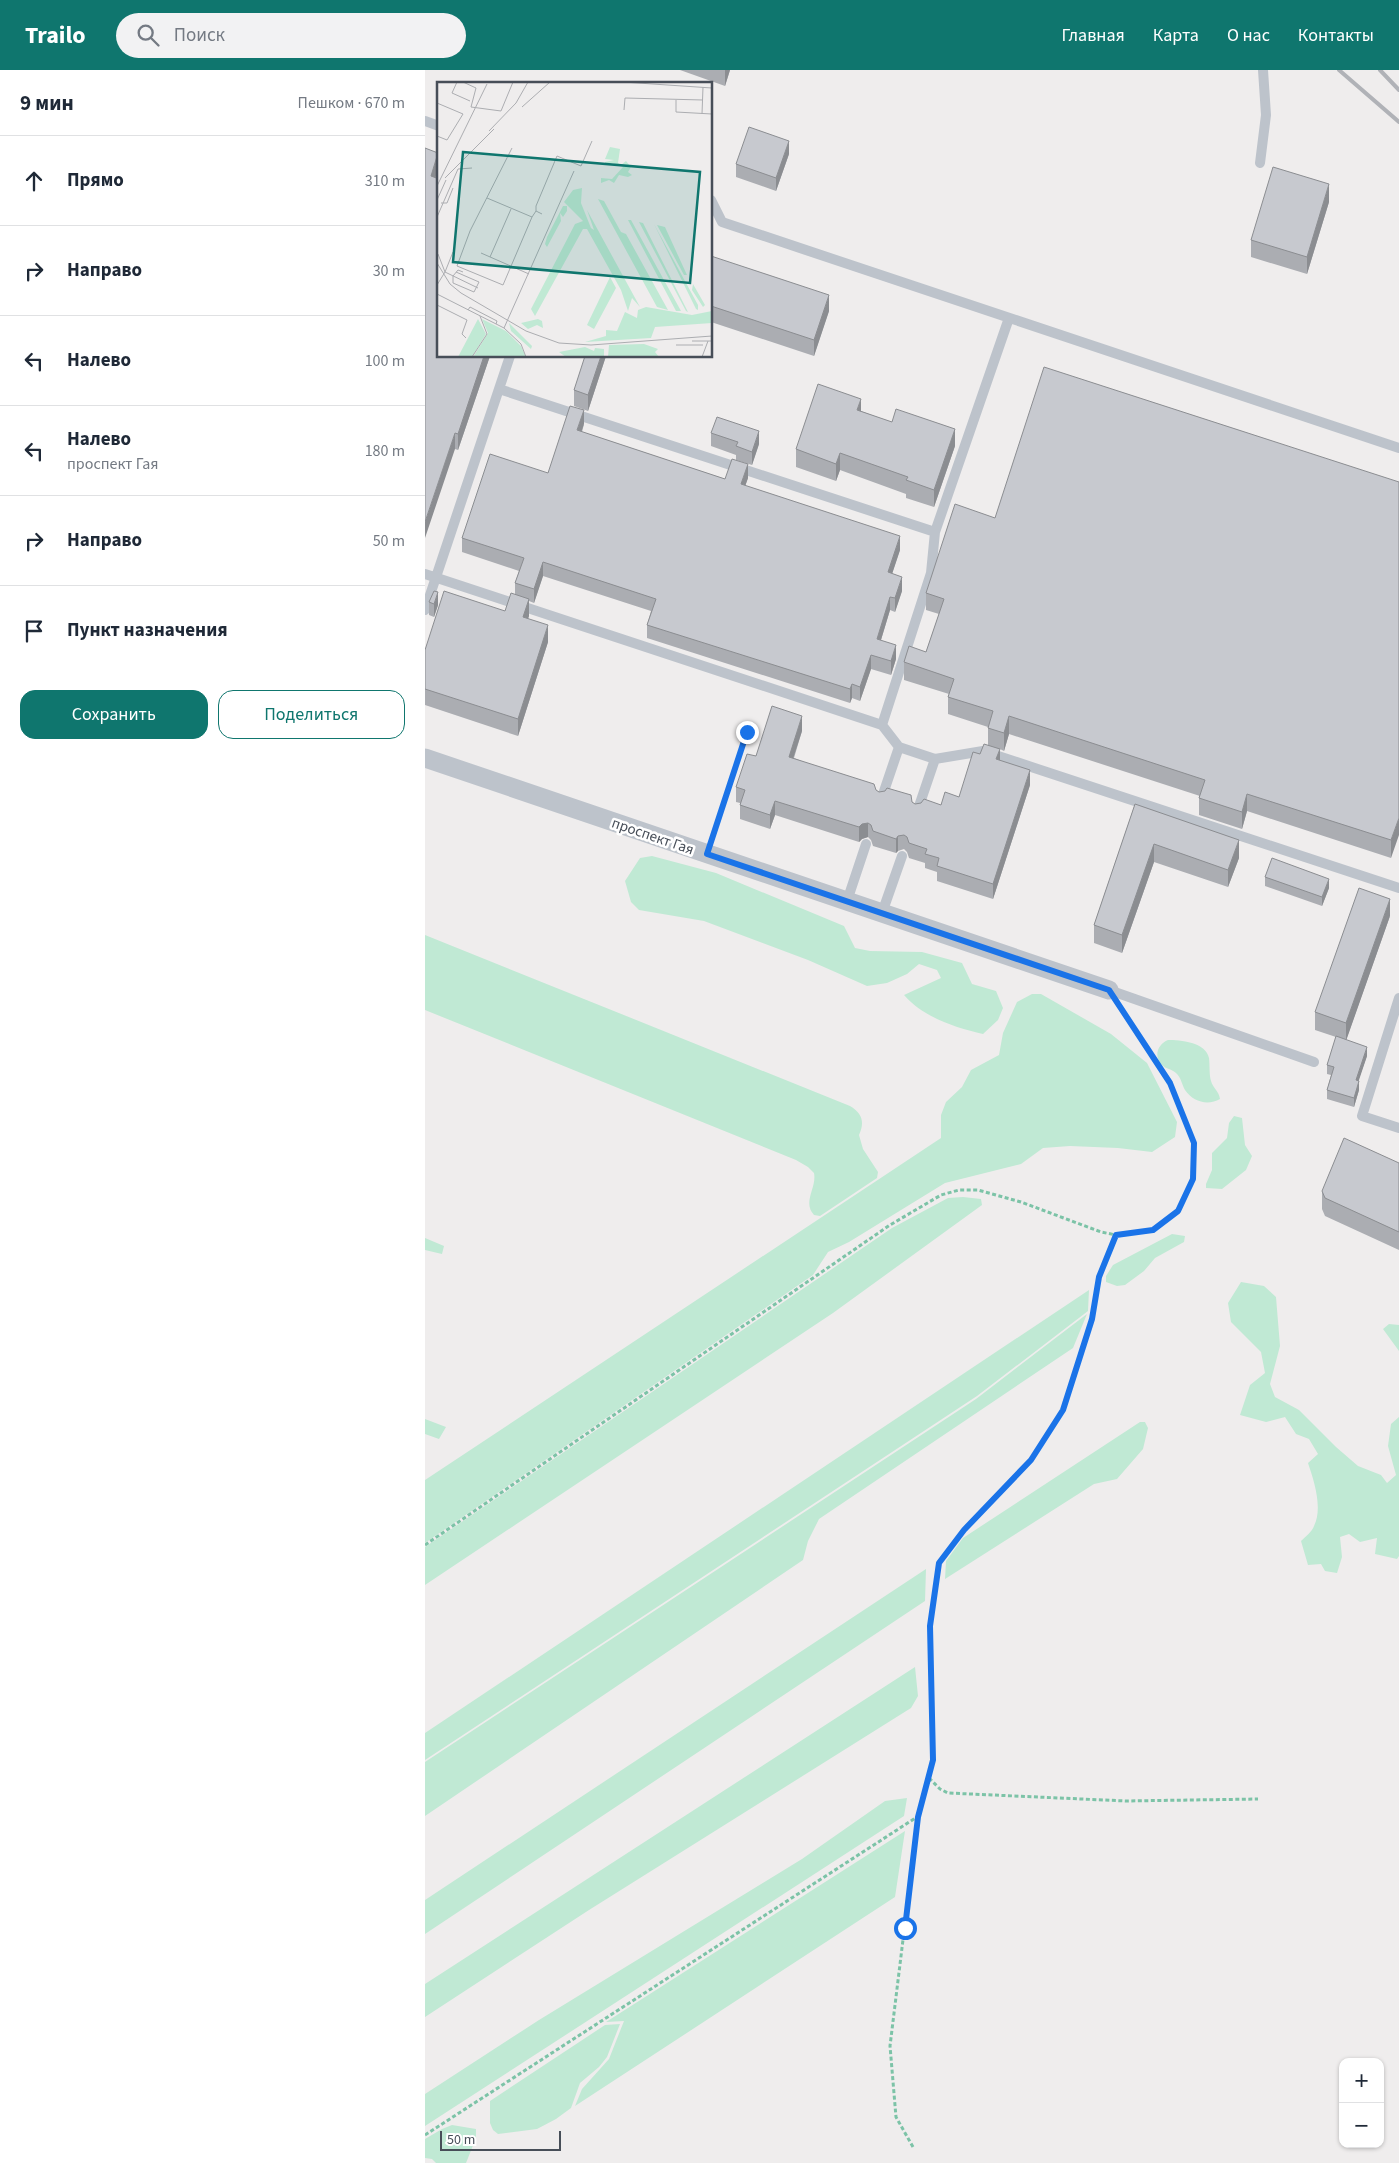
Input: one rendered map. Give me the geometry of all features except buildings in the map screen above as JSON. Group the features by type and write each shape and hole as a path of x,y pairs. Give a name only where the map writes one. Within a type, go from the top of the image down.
{"street":[{"name":"проспект Гая","path":"425,758 1109,990"}],"lane":[{"path":"1260,163 1266,115 1263,70"},
{"path":"425,121 437,125"},
{"path":"713,204 722,222 1399,448"},
{"path":"882,725 931,573 935,532 1009,318"},
{"path":"425,610 509,358"},
{"path":"499,389 935,532"},
{"path":"425,574 882,725 899,747 935,759 983,750 1399,888"},
{"path":"881,800 899,747"},
{"path":"917,812 935,759"},
{"path":"847,901 866,844"},
{"path":"882,913 902,856"},
{"path":"1109,990 1314,1062"},
{"path":"1399,998 1362,1116 1399,1128"}],"path":[{"path":"707,854 747,732"},
{"path":"425,1545 890,1225 941,1195 959,1190 978,1190 1021,1202 1101,1232 1116,1235 1153,1230 1178,1211 1193,1179 1194,1143 1170,1083 1109,990"},
{"path":"913,2147 896,2117 891,2046 918,1817 933,1760 930,1626 939,1563 964,1530 1031,1460 1063,1410 1092,1319 1099,1277 1116,1235"},
{"path":"928,1777 940,1789 948,1793 1126,1801 1257,1799"},
{"path":"425,2135 918,1817"}],"green space":[{"path":"652,856 716,873 844,926 855,948 870,951 922,952 962,963 972,984 996,991 1003,1008 998,1020 983,1034 951,1025 921,1010 904,995 941,978 937,970 919,964 907,974 887,983 867,986 808,960 704,921 639,910 631,902 625,881 640,858"},
{"path":"425,935 850,1106 860,1115 862,1126 859,1135 863,1149 878,1172 877,1178 820,1216 814,1215 809,1205 814,1184 814,1173 796,1160 425,1010"},
{"path":"1032,994 1041,994 1111,1034 1147,1063 1177,1122 1175,1137 1152,1152 1118,1148 1070,1146 1043,1148 1021,1164 945,1183 849,1242 828,1252 813,1275 425,1543 425,1480 941,1138 941,1115 946,1102 962,1087 971,1070 999,1055 1003,1033 1017,1002"},
{"path":"1168,1040 1192,1043 1203,1048 1209,1058 1211,1081 1220,1099 1211,1102 1196,1100 1185,1090 1178,1075 1159,1062 1157,1054 1159,1047"},
{"path":"1234,1116 1242,1118 1245,1145 1252,1156 1246,1170 1222,1189 1206,1188 1212,1170 1212,1153 1227,1138 1229,1123"},
{"path":"948,1198 981,1199 982,1205 833,1313 425,1585 425,1547 892,1228"},
{"path":"1172,1234 1185,1236 1184,1242 1155,1258 1144,1271 1125,1285 1117,1286 1106,1282 1106,1276 1113,1265"},
{"path":"425,1238 444,1246 442,1254 425,1250"},
{"path":"1241,1282 1264,1286 1276,1297 1280,1346 1270,1384 1275,1397 1299,1410 1358,1466 1381,1475 1387,1483 1396,1475 1388,1446 1391,1424 1399,1417 1399,1556 1397,1559 1375,1554 1377,1538 1360,1542 1349,1534 1340,1537 1342,1557 1337,1573 1325,1571 1321,1564 1308,1565 1301,1541 1313,1528 1317,1519 1318,1503 1308,1463 1318,1454 1309,1439 1296,1434 1285,1417 1266,1422 1240,1415 1250,1385 1265,1373 1261,1352 1231,1322 1228,1303"},
{"path":"1089,1290 1088,1311 977,1396 425,1760 425,1733"},
{"path":"1087,1314 1073,1348 819,1519 808,1541 803,1560 425,1816 425,1762 976,1399"},
{"path":"1389,1324 1399,1325 1399,1351 1383,1329"},
{"path":"425,1419 446,1427 439,1439 425,1434"},
{"path":"1140,1422 1145,1422 1148,1428 1143,1449 1117,1479 1094,1484 945,1579 946,1561 963,1538"},
{"path":"926,1569 925,1601 425,1934 425,1900"},
{"path":"915,1667 918,1696 911,1708 589,1910 425,2017 425,1984"},
{"path":"907,1798 904,1816 425,2126 425,2094 539,2020 802,1859 885,1801"},
{"path":"905,1831 895,1897 575,2106 582,2089 609,2059 624,2021 606,2022"},
{"path":"620,2024 607,2057 599,2067 580,2083 571,2108 537,2129 498,2134 493,2130 490,2123 490,2101 605,2025"},
{"path":"452,2125 476,2129 476,2138 466,2163 436,2163 432,2159 425,2158 425,2139"}],"railway":[{"path":"1339,70 1399,122"},
{"path":"1380,70 1399,90"}],"route":[{"path":"747,732 707,854 1109,990 1170,1083 1194,1143 1193,1179 1178,1211 1153,1230 1116,1235 1099,1277 1092,1319 1063,1410 1031,1460 964,1530 939,1563 930,1626 933,1760 918,1817 905,1928"}]}
